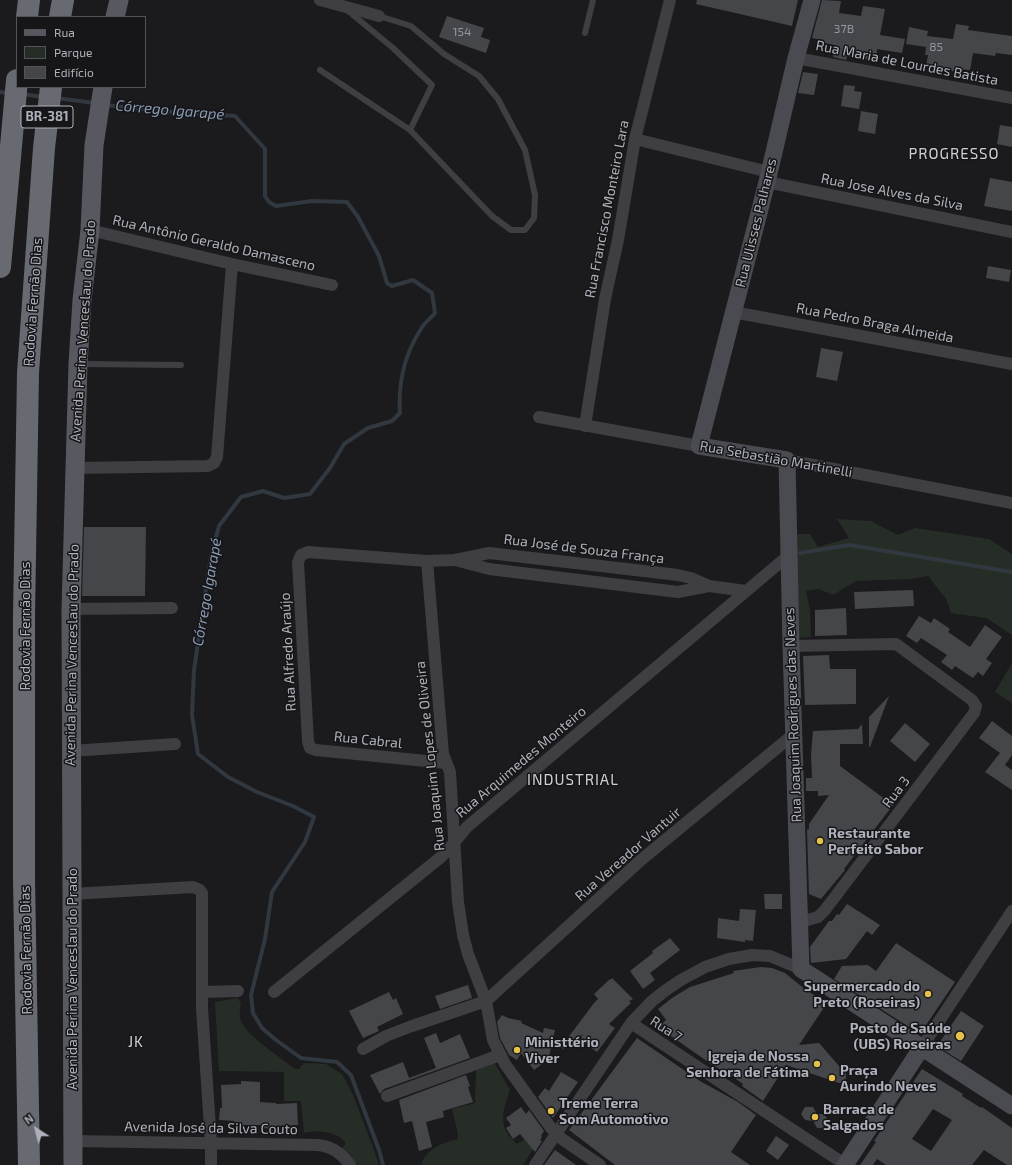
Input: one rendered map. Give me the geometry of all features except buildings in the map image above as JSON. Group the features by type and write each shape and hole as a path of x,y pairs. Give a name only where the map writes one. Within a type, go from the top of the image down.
{"highway":[{"path":"27,16 29,0"},
{"path":"60,16 63,0"},
{"name":"BR-381","path":"0,267 16,88"},
{"name":"Rodovia Fernão Dias","path":"30,1165 24,878 24,609 28,373 44,148 51,88"}],"main road":[{"path":"115,16 119,0"},
{"name":"Avenida Perina Venceslau do Prado","path":"73,1165 71,609 78,364 82,300 90,230 94,145 102,95"}],"street":[{"path":"320,0 378,16"},
{"name":"Rua Francisco Monteiro Lara","path":"585,426 605,299 618,240 635,139 670,0"},
{"name":"Rua Ulisses Palhares","path":"699,446 768,177 796,58 812,0"},
{"name":"Rua Maria de Lourdes Batista","path":"796,58 1012,98"},
{"name":"Rua Jose Alves da Silva","path":"635,139 768,177 1012,232"},
{"name":"Rua Antônio Geraldo Damasceno","path":"90,230 232,264 332,285"},
{"path":"75,468 208,466 214,463 217,457 232,264"},
{"name":"Rua Pedro Braga Almeida","path":"733,312 1012,364"},
{"name":"Rua Sebastião Martinelli","path":"539,417 699,446 787,460 1012,503"},
{"name":"Rua Joaquim Rodrigues das Neves","path":"787,460 791,646 800,922 800,969"},
{"name":"Rua Alfredo Araújo","path":"310,748 308,741 298,562 301,555 308,552 427,561"},
{"name":"Rua Arquimedes Monteiro","path":"274,992 441,857 472,822 789,555"},
{"path":"427,561 455,560 489,569 678,592 709,586 746,591"},
{"name":"Rua Joaquim Lopes de Oliveira","path":"427,561 443,754 450,772 458,902 463,935 468,954 486,1001 493,1040 505,1064 556,1134 600,1165"},
{"path":"71,609 172,608"},
{"name":"Rua 3","path":"791,646 896,644 972,700 976,706 974,713 825,910 818,917 800,922"},
{"name":"Rua Vereador Vantuir","path":"486,1001 641,860 794,734"},
{"path":"71,751 175,744"},
{"name":"Rua Cabral","path":"310,748 316,750 446,763"},
{"path":"72,894 193,887 200,890 202,897 202,992 211,1165"},
{"path":"845,1165 1012,911"},
{"path":"535,1165 631,1023 652,1001 681,980 705,967 729,959 752,955 770,956 800,969 1012,1106"},
{"path":"202,992 238,991"},
{"path":"364,1049 386,1036 486,1001"},
{"name":"Rua 7","path":"631,1023 845,1165"},
{"path":"387,1096 500,1055"},
{"name":"Avenida José da Silva Couto","path":"73,1141 318,1145 328,1146 338,1152 348,1162"}],"lane":[{"path":"585,33 593,0"},
{"path":"341,6 393,48 432,85 410,130"},
{"path":"320,70 410,130 492,216 511,230 525,230 534,218 535,195 525,150 498,99 479,76 444,54 411,26 378,16"},
{"path":"78,364 92,366 181,365"}],"green space":[{"path":"837,519 871,521 898,535 915,528 989,539 1012,554 1012,635 986,618 951,613 946,599 928,576 910,579 856,581 833,595 819,589 806,591 810,609 811,637 796,638 792,534 810,534 818,547 849,538"},
{"path":"1012,663 1012,703 995,692"},
{"path":"238,998 241,1004 241,1020 247,1030 252,1036 295,1069 299,1069 304,1063 326,1064 342,1074 353,1095 379,1165 353,1165 341,1149 345,1145 345,1142 341,1138 326,1132 304,1133 301,1101 284,1101 284,1072 219,1071 215,1002"},
{"path":"494,1062 510,1090 503,1114 505,1129 517,1144 525,1139 533,1149 523,1165 421,1165 423,1159 435,1148 446,1142 458,1139 452,1109 475,1103 476,1070"}],"waterway":[{"name":"Córrego Igarapé","path":"0,92 10,93"},
{"name":"Córrego Igarapé","path":"22,94 43,97"},
{"name":"Córrego Igarapé","path":"56,98 95,103"},
{"name":"Córrego Igarapé","path":"106,105 156,111 235,116 265,149 265,196 269,202 276,206 312,201 347,202 358,217 379,256 387,283 392,286 413,280 432,293 435,313 422,327 415,339 403,370 400,391 400,413 392,421 368,428 344,444 330,468 310,494 284,498 263,491 241,497 219,526 211,556 194,670 192,715 198,754 228,777 257,792 293,806 314,817 305,842 272,892 265,939 251,995 253,1013 262,1028 301,1058 337,1062 351,1075 379,1150 383,1165"},
{"path":"800,553 849,545 1012,572"}],"place":[{"name":"Restaurante Perfeito Sabor","path":"820,841"},
{"name":"Supermercado do Preto (Roseiras)","path":"928,994"},
{"name":"Posto de Saúde (UBS) Roseiras","path":"960,1036"},
{"name":"Ministtério Viver","path":"517,1050"},
{"name":"Igreja de Nossa Senhora de Fátima","path":"817,1064"},
{"name":"Praça Aurindo Neves","path":"832,1078"},
{"name":"Treme Terra Som Automotivo","path":"551,1111"},
{"name":"Barraca de Salgados","path":"815,1117"}],"district":[{"name":"PROGRESSO","path":"954,154"},
{"name":"INDUSTRIAL","path":"573,780"},
{"name":"JK","path":"136,1042"}]}
